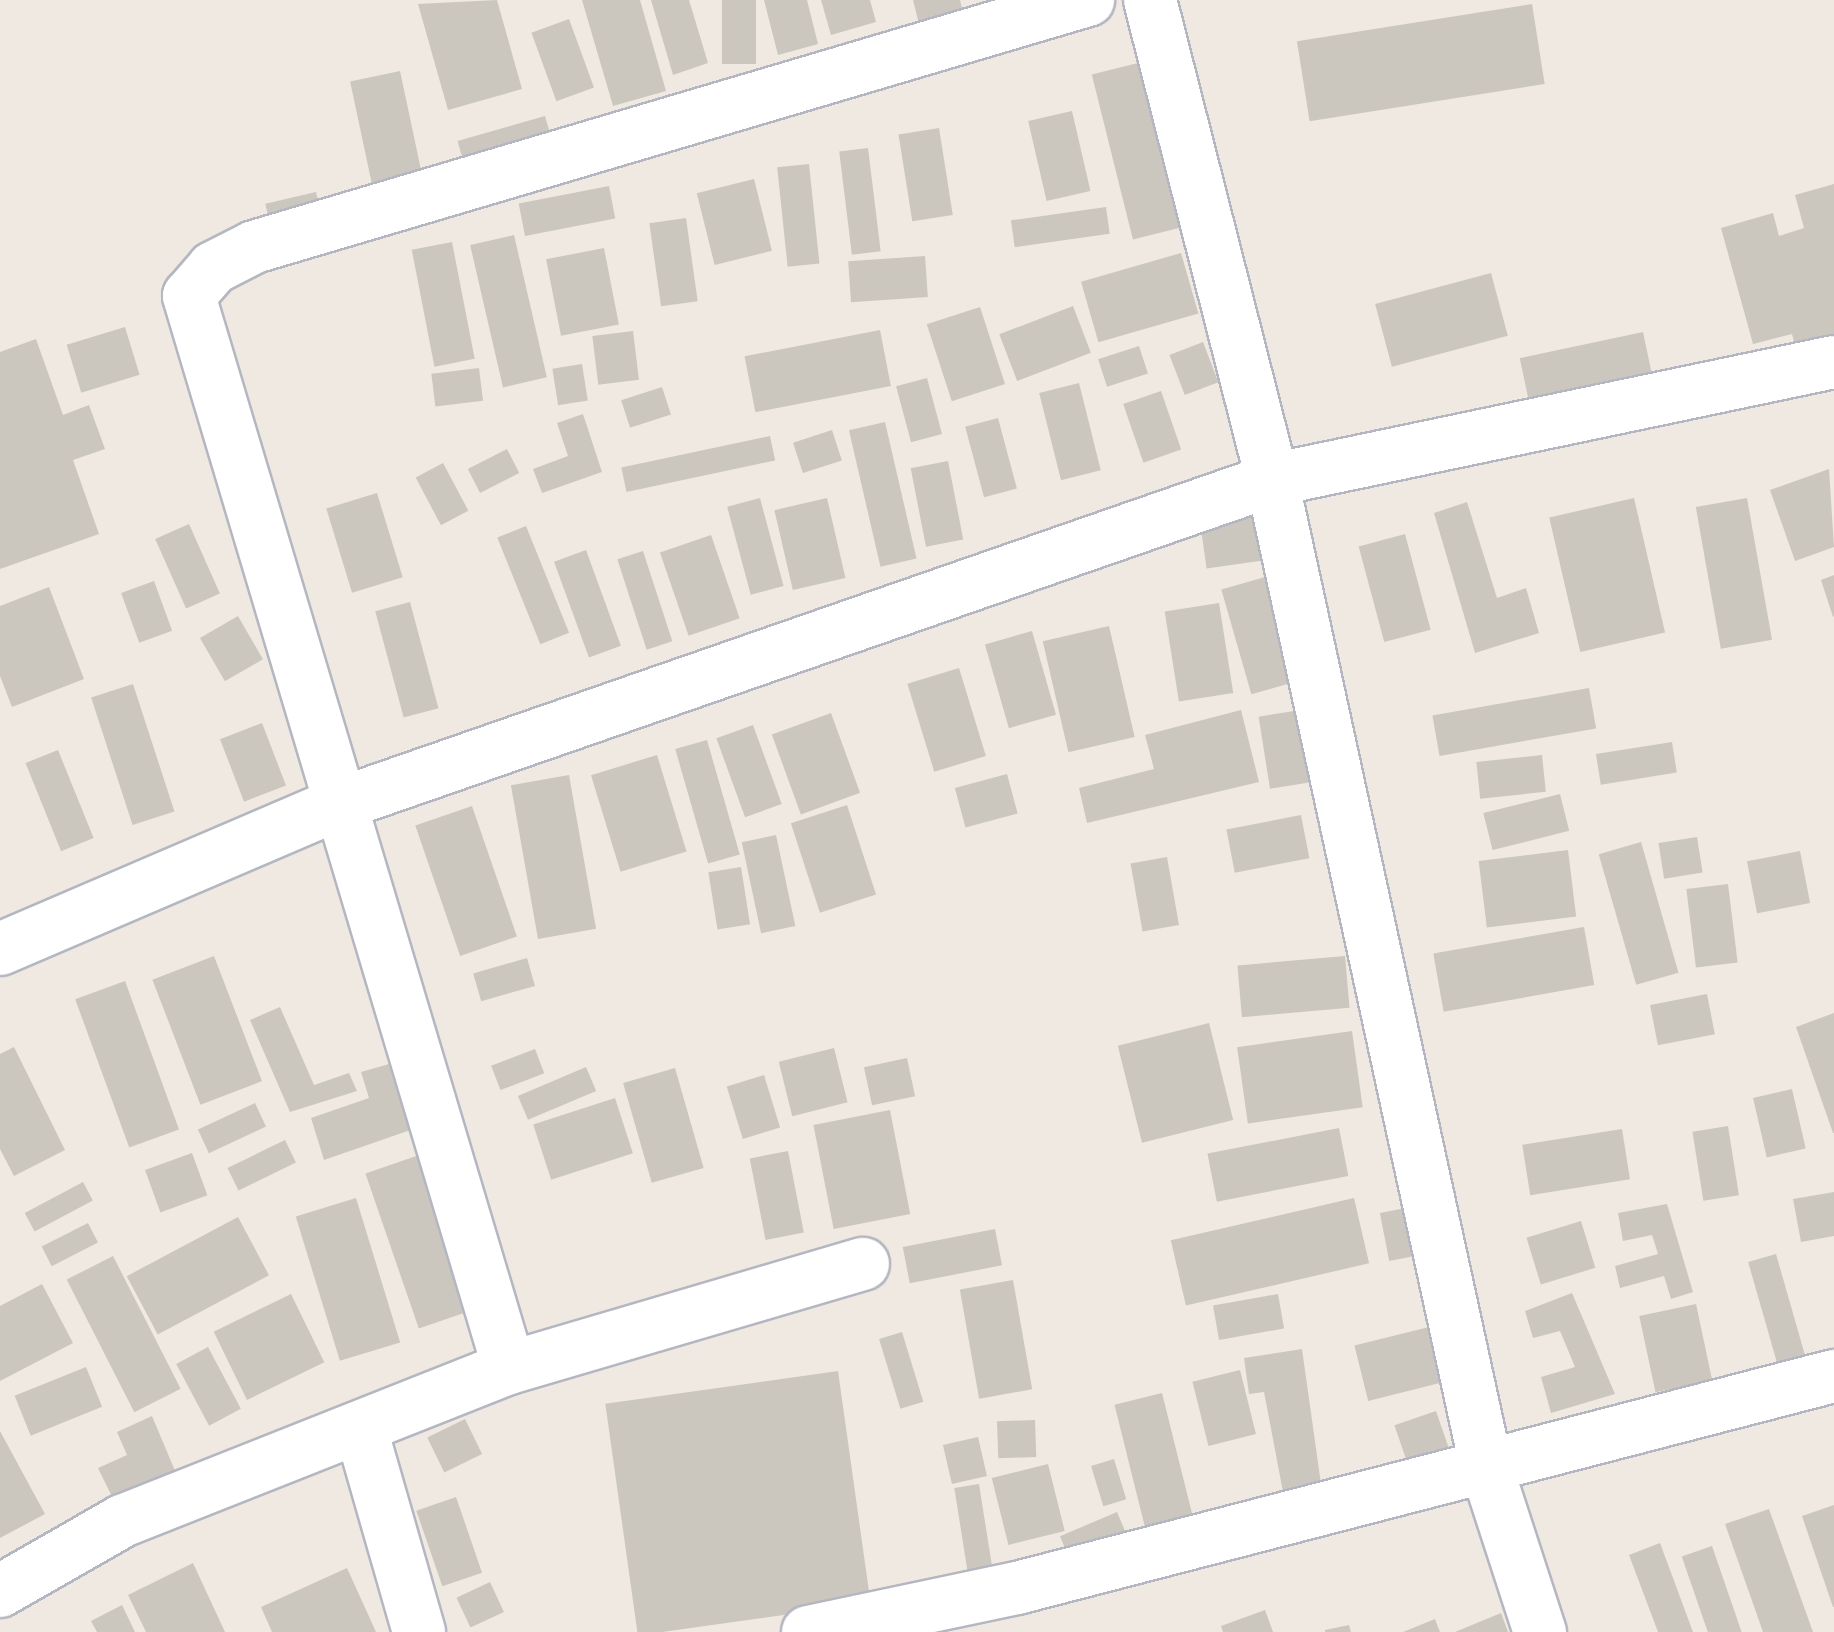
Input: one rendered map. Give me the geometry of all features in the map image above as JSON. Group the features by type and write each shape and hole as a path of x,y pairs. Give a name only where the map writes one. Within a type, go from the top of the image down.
{"street":[{"path":"509,1368 334,806 188,310 196,282 254,247 1088,0"},
{"path":"1150,0 1272,480 1486,1466 1540,1632"},
{"path":"0,949 334,806 1272,480 1834,362"},
{"path":"0,1590 122,1521 362,1434 509,1368 864,1264"},
{"path":"808,1632 1486,1466 1834,1376"},
{"path":"362,1434 420,1632"}],"building":[{"path":"497,0 522,89 448,110 418,4"},
{"path":"582,0 640,0 666,91 613,106"},
{"path":"651,0 689,0 708,63 673,75"},
{"path":"722,0 756,0 756,64 722,64"},
{"path":"764,0 807,0 818,44 778,55"},
{"path":"821,0 870,0 876,22 831,35"},
{"path":"913,0 960,0 963,13 919,24"},
{"path":"1532,4 1545,84 1310,121 1297,41"},
{"path":"569,19 594,88 556,101 531,33"},
{"path":"1150,60 1191,225 1133,239 1092,75"},
{"path":"400,71 425,186 375,197 350,82"},
{"path":"1072,111 1090,191 1047,201 1028,121"},
{"path":"545,116 554,148 467,173 458,141"},
{"path":"939,128 953,215 912,221 899,134"},
{"path":"868,148 881,251 852,255 839,152"},
{"path":"809,164 819,263 788,267 777,167"},
{"path":"754,179 772,251 715,265 697,193"},
{"path":"1834,184 1834,354 1800,364 1792,334 1753,344 1721,228 1773,213 1779,236 1804,228 1795,195"},
{"path":"609,186 615,218 525,236 519,204"},
{"path":"316,192 324,228 274,240 265,204"},
{"path":"1106,207 1110,234 1015,247 1011,220"},
{"path":"686,218 698,301 661,306 649,223"},
{"path":"514,235 547,377 503,387 470,245"},
{"path":"452,242 475,359 434,367 412,250"},
{"path":"604,248 619,325 561,336 546,259"},
{"path":"1181,253 1198,314 1098,342 1081,282"},
{"path":"925,256 928,297 851,302 848,261"},
{"path":"1491,273 1508,336 1392,367 1375,304"},
{"path":"1073,306 1091,353 1017,381 999,334"},
{"path":"980,307 1005,384 952,401 927,324"},
{"path":"125,327 140,375 81,393 67,345"},
{"path":"880,330 891,386 755,412 745,356"},
{"path":"633,331 639,380 598,385 592,336"},
{"path":"1643,332 1657,398 1534,424 1520,358"},
{"path":"36,339 63,415 89,405 105,449 73,460 99,534 0,569 0,352"},
{"path":"1203,342 1218,382 1185,395 1169,355"},
{"path":"1139,346 1148,374 1107,387 1098,359"},
{"path":"582,364 588,401 558,405 552,369"},
{"path":"479,368 483,401 435,407 431,374"},
{"path":"927,378 942,434 911,442 896,386"},
{"path":"1079,383 1101,470 1061,480 1039,393"},
{"path":"662,387 671,415 630,428 621,400"},
{"path":"1161,391 1181,450 1143,463 1123,404"},
{"path":"583,414 602,472 542,493 533,469 568,456 557,423"},
{"path":"998,418 1017,489 984,497 965,427"},
{"path":"885,422 916,558 880,567 849,430"},
{"path":"832,430 842,460 803,473 793,443"},
{"path":"770,436 775,460 627,492 621,468"},
{"path":"507,449 519,473 480,493 468,469"},
{"path":"948,461 963,540 926,547 911,468"},
{"path":"443,463 468,511 441,525 416,478"},
{"path":"1829,469 1834,547 1795,561 1770,490"},
{"path":"377,493 403,577 352,593 326,508"},
{"path":"760,498 784,586 751,595 727,507"},
{"path":"827,498 845,578 793,590 774,510"},
{"path":"1634,498 1665,632 1580,652 1549,518"},
{"path":"1747,498 1772,640 1721,649 1696,507"},
{"path":"1467,502 1497,598 1526,588 1539,633 1475,653 1434,513"},
{"path":"1263,510 1270,560 1207,568 1200,519"},
{"path":"189,524 220,593 186,608 155,539"},
{"path":"526,526 569,633 540,644 497,538"},
{"path":"1405,534 1431,630 1384,642 1359,546"},
{"path":"711,535 740,618 689,636 660,553"},
{"path":"586,550 621,646 589,657 554,562"},
{"path":"643,551 672,641 647,650 617,559"},
{"path":"1279,573 1309,678 1251,694 1221,590"},
{"path":"1834,575 1834,616 1833,617 1821,580"},
{"path":"154,581 172,631 139,643 121,593"},
{"path":"49,587 84,679 12,707 0,676 0,606"},
{"path":"410,602 438,708 404,718 375,611"},
{"path":"1219,603 1233,693 1179,701 1165,612"},
{"path":"238,616 263,659 225,681 200,638"},
{"path":"1109,626 1135,737 1068,752 1043,641"},
{"path":"1032,631 1056,715 1009,728 985,645"},
{"path":"959,668 986,756 934,772 907,684"},
{"path":"133,684 174,811 133,825 91,698"},
{"path":"1589,688 1596,728 1440,756 1432,716"},
{"path":"1307,709 1318,781 1270,789 1259,717"},
{"path":"1241,710 1259,782 1087,823 1079,788 1154,769 1145,735"},
{"path":"831,713 860,793 801,814 772,735"},
{"path":"262,723 286,786 244,802 220,739"},
{"path":"753,725 782,804 745,817 716,738"},
{"path":"707,740 740,854 708,863 675,749"},
{"path":"1672,742 1677,773 1601,785 1596,754"},
{"path":"58,750 94,838 61,851 26,763"},
{"path":"657,755 687,852 621,872 591,775"},
{"path":"1542,755 1546,792 1480,799 1476,762"},
{"path":"1007,774 1018,814 965,828 955,788"},
{"path":"569,775 596,929 538,939 511,785"},
{"path":"1560,794 1569,831 1493,850 1483,813"},
{"path":"847,805 876,894 820,913 791,823"},
{"path":"472,806 517,936 460,956 415,826"},
{"path":"1301,815 1309,858 1235,873 1226,830"},
{"path":"776,835 795,926 761,933 742,842"},
{"path":"1697,837 1703,873 1664,879 1658,843"},
{"path":"1641,842 1678,973 1636,985 1599,854"},
{"path":"1568,850 1576,917 1487,927 1479,861"},
{"path":"1800,851 1810,903 1757,913 1747,861"},
{"path":"1167,857 1179,925 1143,931 1131,863"},
{"path":"741,867 750,924 717,929 708,872"},
{"path":"1728,884 1738,962 1696,968 1686,889"},
{"path":"1584,927 1594,985 1444,1012 1433,954"},
{"path":"214,956 262,1081 200,1105 152,980"},
{"path":"1345,956 1350,1008 1242,1017 1237,965"},
{"path":"527,958 535,986 481,1001 473,973"},
{"path":"125,981 179,1129 129,1148 75,999"},
{"path":"1707,994 1715,1034 1658,1045 1650,1005"},
{"path":"280,1007 314,1085 349,1073 357,1091 290,1112 250,1020"},
{"path":"1834,1013 1834,1133 1833,1133 1796,1027"},
{"path":"1209,1023 1233,1120 1142,1143 1118,1046"},
{"path":"1352,1031 1363,1107 1248,1123 1237,1047"},
{"path":"14,1047 65,1150 14,1176 0,1149 0,1054"},
{"path":"834,1048 848,1102 792,1116 779,1062"},
{"path":"535,1049 544,1073 500,1090 491,1066"},
{"path":"907,1058 915,1096 872,1105 864,1067"},
{"path":"403,1060 422,1126 324,1160 311,1118 369,1098 361,1072"},
{"path":"586,1067 596,1091 528,1120 518,1096"},
{"path":"675,1068 704,1168 652,1183 623,1083"},
{"path":"764,1075 780,1128 743,1139 727,1086"},
{"path":"1792,1089 1806,1148 1767,1157 1753,1098"},
{"path":"615,1098 633,1153 551,1180 533,1125"},
{"path":"255,1103 266,1127 209,1153 198,1130"},
{"path":"890,1110 910,1214 834,1229 813,1125"},
{"path":"1728,1126 1739,1195 1703,1201 1692,1132"},
{"path":"1339,1128 1348,1176 1217,1202 1207,1154"},
{"path":"1622,1129 1630,1179 1530,1195 1522,1145"},
{"path":"285,1140 296,1162 238,1191 227,1168"},
{"path":"788,1151 804,1232 766,1240 750,1158"},
{"path":"192,1153 207,1195 160,1212 145,1170"},
{"path":"425,1153 478,1308 419,1329 365,1174"},
{"path":"83,1182 93,1201 35,1232 25,1213"},
{"path":"1834,1192 1834,1236 1801,1242 1793,1199"},
{"path":"356,1198 400,1342 340,1361 296,1216"},
{"path":"1354,1198 1369,1263 1186,1306 1171,1240"},
{"path":"1426,1204 1435,1252 1389,1261 1380,1213"},
{"path":"1667,1204 1693,1292 1671,1299 1664,1276 1620,1288 1615,1266 1658,1254 1652,1235 1623,1241 1618,1213"},
{"path":"238,1217 269,1275 158,1334 127,1276"},
{"path":"1581,1221 1595,1268 1541,1285 1526,1238"},
{"path":"88,1223 98,1243 52,1266 42,1247"},
{"path":"995,1229 1002,1265 910,1283 903,1247"},
{"path":"1776,1254 1807,1362 1779,1370 1748,1262"},
{"path":"113,1256 181,1389 134,1412 67,1280"},
{"path":"1013,1280 1032,1389 979,1399 960,1289"},
{"path":"42,1284 73,1343 0,1381 0,1306"},
{"path":"1572,1293 1615,1394 1551,1413 1541,1377 1575,1367 1560,1331 1533,1338 1525,1311"},
{"path":"291,1294 324,1362 247,1400 214,1332"},
{"path":"1278,1294 1284,1328 1219,1340 1213,1305"},
{"path":"1696,1304 1712,1380 1655,1392 1639,1316"},
{"path":"1433,1326 1447,1381 1368,1401 1354,1346"},
{"path":"902,1332 923,1402 900,1409 879,1339"},
{"path":"208,1347 241,1409 209,1426 176,1364"},
{"path":"1302,1349 1321,1484 1283,1492 1264,1392 1249,1394 1244,1358"},
{"path":"86,1367 102,1407 31,1436 15,1396"},
{"path":"1240,1370 1256,1434 1208,1446 1192,1382"},
{"path":"838,1371 871,1603 662,1632 637,1632 605,1404"},
{"path":"1162,1393 1196,1531 1149,1543 1114,1405"},
{"path":"1436,1411 1455,1467 1414,1481 1394,1425"},
{"path":"152,1416 181,1485 121,1515 98,1468 127,1455 117,1432"},
{"path":"465,1419 482,1454 444,1472 427,1437"},
{"path":"1035,1420 1036,1457 998,1458 997,1421"},
{"path":"0,1431 45,1514 0,1538"},
{"path":"978,1437 987,1476 952,1484 943,1445"},
{"path":"1114,1459 1126,1499 1103,1506 1091,1466"},
{"path":"1048,1464 1065,1531 1008,1545 992,1478"},
{"path":"979,1484 992,1569 968,1573 954,1488"},
{"path":"456,1497 482,1573 442,1586 416,1511"},
{"path":"1834,1505 1834,1607 1833,1607 1802,1516"},
{"path":"1769,1509 1813,1632 1763,1632 1725,1524"},
{"path":"1117,1512 1132,1547 1075,1571 1060,1536"},
{"path":"1660,1543 1693,1632 1658,1632 1629,1555"},
{"path":"1712,1546 1742,1632 1708,1632 1682,1556"},
{"path":"193,1563 225,1632 146,1632 128,1595"},
{"path":"347,1568 376,1632 272,1632 261,1607"},
{"path":"490,1582 504,1612 470,1628 456,1598"},
{"path":"122,1605 135,1632 97,1632 91,1621"},
{"path":"1265,1610 1273,1632 1223,1632 1221,1626"},
{"path":"1501,1613 1508,1632 1455,1632"},
{"path":"1435,1619 1440,1632 1403,1632"},
{"path":"1349,1625 1351,1632 1325,1632 1325,1630"}]}
